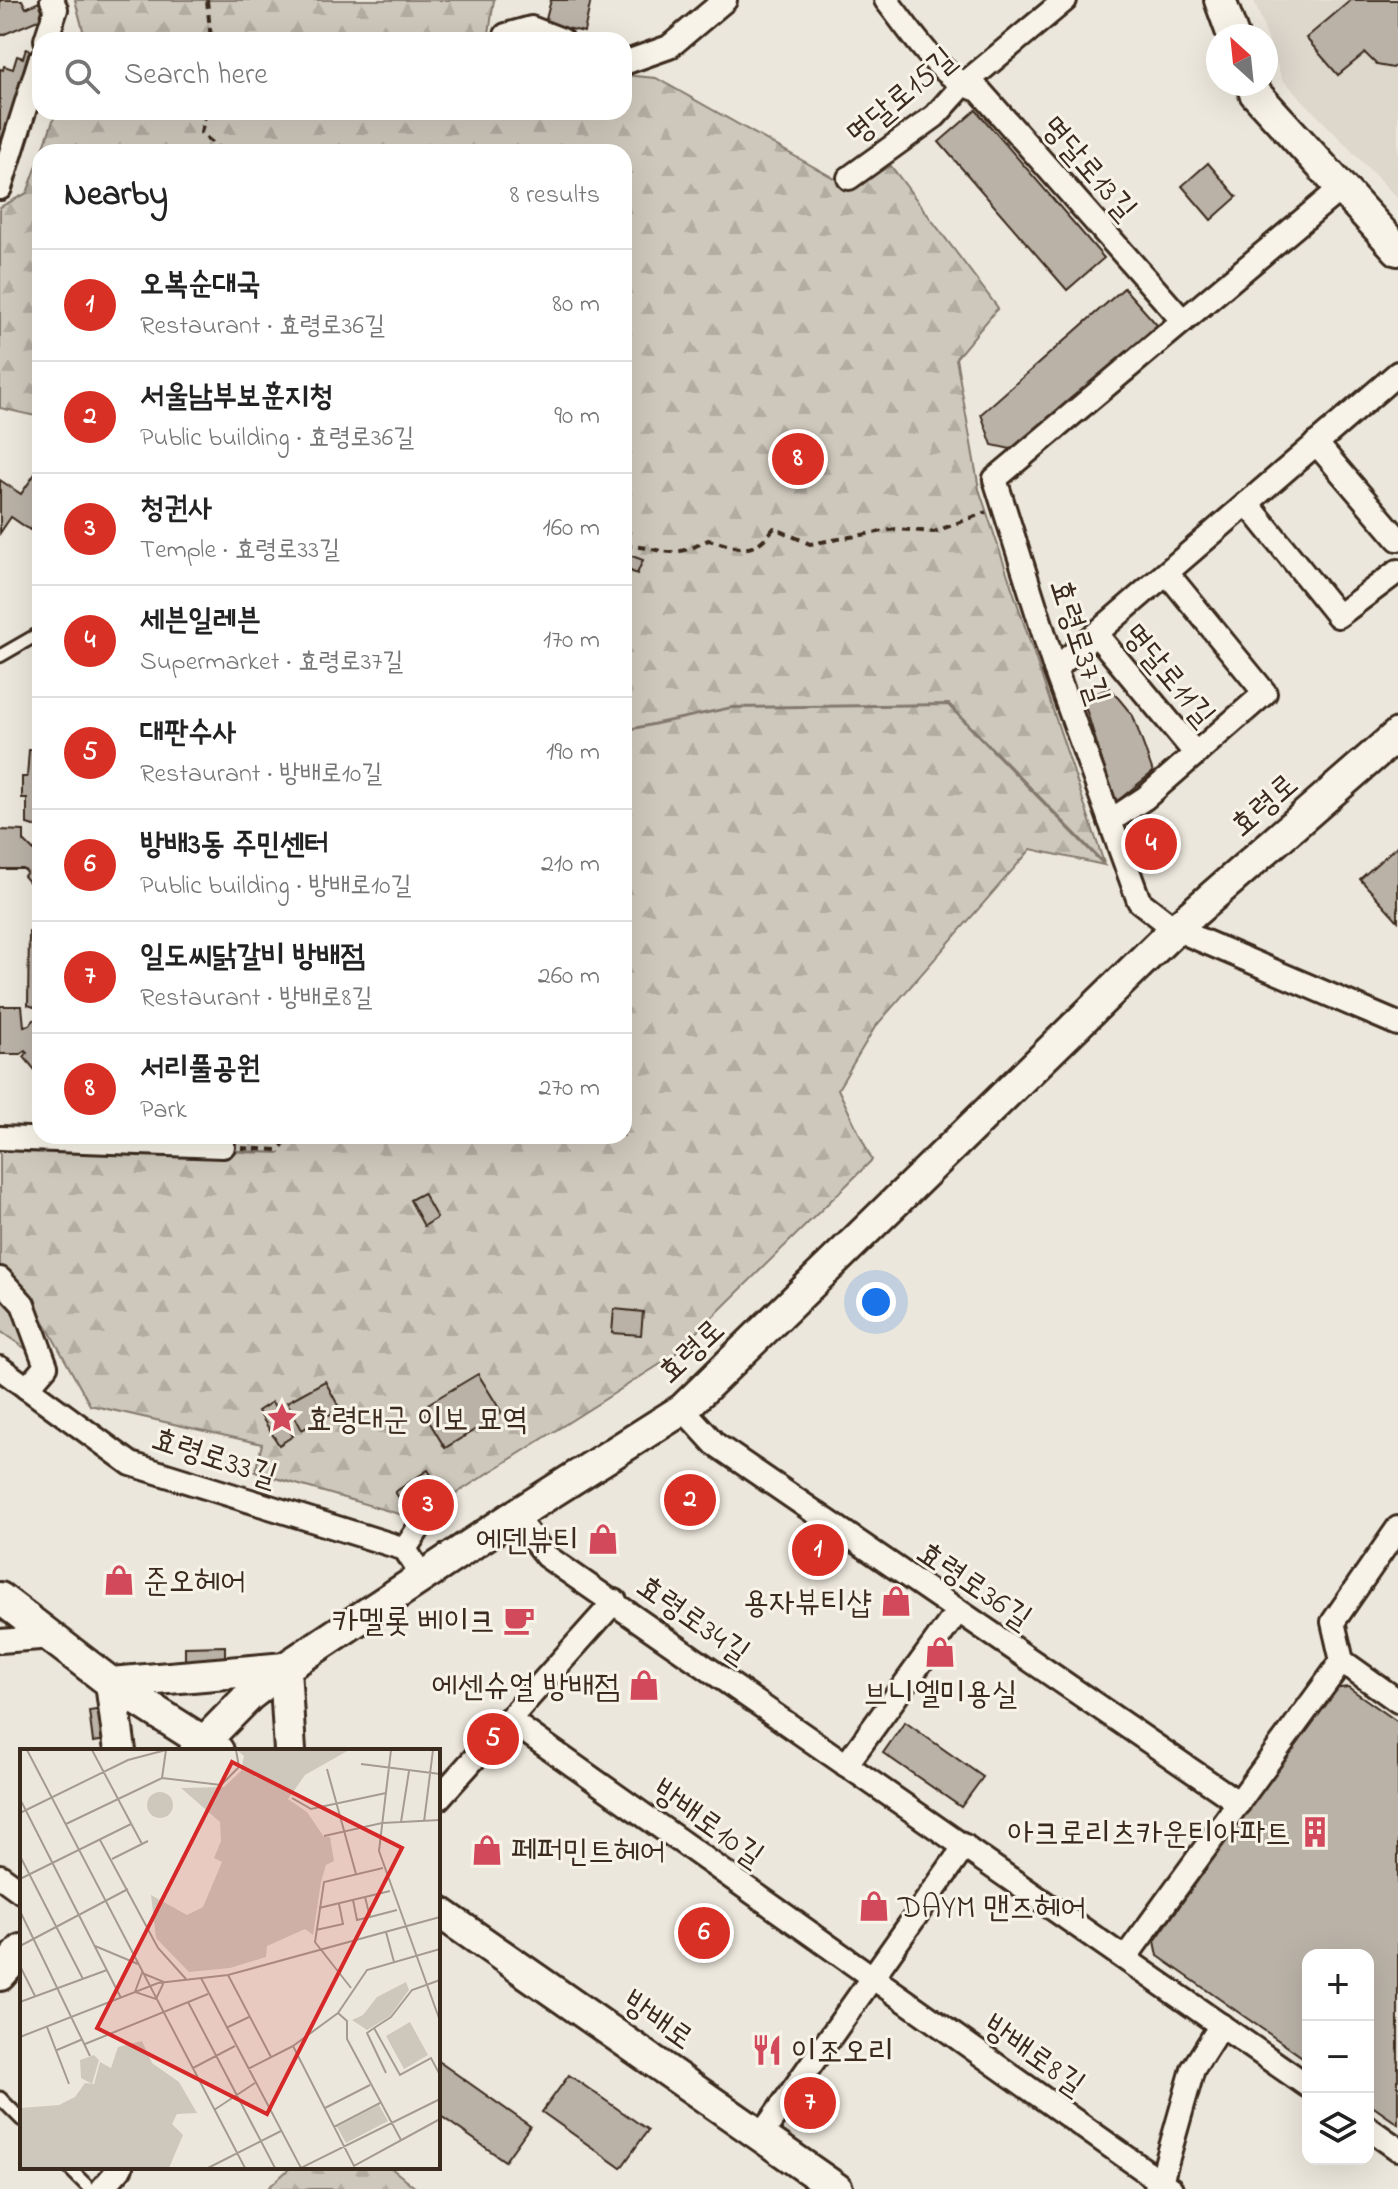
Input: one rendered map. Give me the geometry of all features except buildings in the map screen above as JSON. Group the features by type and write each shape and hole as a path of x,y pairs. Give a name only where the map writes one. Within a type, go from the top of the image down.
{"main road":[{"path":"1220,0 1229,24"},
{"path":"1258,96 1398,250"},
{"name":"효령로","path":"206,1748 250,1695 285,1668 514,1516 683,1409 1175,929 1398,734"},
{"path":"0,1598 111,1683 206,1748"},
{"path":"111,1683 285,1668 290,1749"},
{"path":"111,1683 120,1749"},
{"name":"방배로","path":"440,1912 837,2189"},
{"path":"0,1975 20,1952"}],"street":[{"path":"49,32 56,9 52,0"},
{"path":"632,60 669,47 725,0"},
{"name":"명달로15길","path":"886,0 941,67"},
{"name":"명달로15길","path":"849,178 935,116 963,85 1065,0"},
{"path":"517,32 531,28 541,32"},
{"name":"명달로13길","path":"941,67 963,85 979,90 1183,321"},
{"path":"0,188 32,86"},
{"path":"1183,321 1340,189"},
{"name":"효령로37길","path":"1175,929 1139,901 1055,669 995,479 1183,321"},
{"name":"명달로11길","path":"1055,669 1398,373"},
{"path":"1316,443 1398,539"},
{"path":"1247,503 1338,616 1398,571"},
{"name":"명달로11길","path":"1096,634 1196,754 1265,693 1167,573"},
{"path":"1110,821 1145,798 1196,754"},
{"path":"1175,929 1398,1024"},
{"path":"0,1138 32,1139"},
{"path":"167,1144 223,1146"},
{"path":"0,1279 23,1304 46,1366 27,1388"},
{"name":"효령로33길","path":"0,1368 131,1464 405,1549"},
{"name":"효령로36길","path":"683,1409 715,1444 1239,1803"},
{"path":"422,1576 405,1549 430,1511 428,1505"},
{"name":"효령로34길","path":"514,1516 546,1556 615,1601 1302,2082"},
{"path":"1398,1528 1333,1622 1342,1661 1398,1701"},
{"path":"440,1797 615,1601"},
{"path":"846,1765 958,1611"},
{"path":"0,1641 53,1637"},
{"path":"1125,1958 1342,1661"},
{"name":"방배로10길","path":"508,1719 872,1977"},
{"path":"762,2134 965,1846"},
{"path":"0,1876 20,1891"},
{"name":"방배로8길","path":"872,1977 1163,2187"},
{"path":"1163,2187 1193,2069 1221,2025"},
{"path":"1374,2132 1398,2149"},
{"path":"102,2189 119,2169"}],"lane":[{"path":"0,656 32,638"},
{"path":"0,2098 20,2118"},
{"path":"70,2169 90,2189"}],"path":[{"path":"207,0 210,32"},
{"path":"204,120 201,133 214,144"},
{"path":"632,546 647,547 668,554 686,552 708,540 747,549 759,546 774,528 810,544 896,529 934,532 1003,505"},
{"path":"223,1146 278,1150 284,1144"}],"shaded area":[{"path":"1254,0 1398,0 1398,199 1282,79 1278,68 1278,24 1263,24"}],"green space":[{"path":"75,0 494,0 489,32 83,32"},
{"path":"632,76 656,78 846,185 891,166 998,308 956,358 979,489 1104,863 949,704 732,707 632,728 632,144 45,144 53,120 632,120"},
{"path":"32,179 32,415 0,408 0,207 27,193"},
{"path":"948,705 1104,865 1031,849 875,1027 838,1089 872,1160 673,1356 416,1519 255,1472 262,1444 90,1405 31,1298 0,1268 0,1144 281,1153 218,1150 231,1144 632,1144 632,729 731,708"},
{"path":"0,1282 32,1342 26,1349 0,1331"},
{"path":"289,2169 392,2169 417,2189 267,2189"}],"place":[{"name":"서리풀공원","path":"798,459"},
{"name":"세븐일레븐","path":"1151,844"},
{"name":"효령대군 이보 묘역","path":"282,1418"},
{"name":"서울남부보훈지청","path":"690,1500"},
{"name":"청권사","path":"428,1505"},
{"name":"에덴뷰티","path":"603,1539"},
{"name":"오복순대국","path":"818,1550"},
{"name":"준오헤어","path":"119,1580"},
{"name":"용자뷰티샵","path":"896,1601"},
{"name":"카멜롯 베이크","path":"519,1620"},
{"name":"브니엘미용실","path":"940,1652"},
{"name":"에센슈얼 방배점","path":"644,1685"},
{"name":"대판수사","path":"493,1739"},
{"name":"아크로리츠카운티아파트","path":"1315,1832"},
{"name":"페퍼민트헤어","path":"487,1850"},
{"name":"DAYM 맨즈헤어","path":"874,1906"},
{"name":"방배3동 주민센터","path":"704,1933"},
{"name":"이조오리","path":"767,2050"},
{"name":"일도씨닭갈비 방배점","path":"810,2103"}]}
